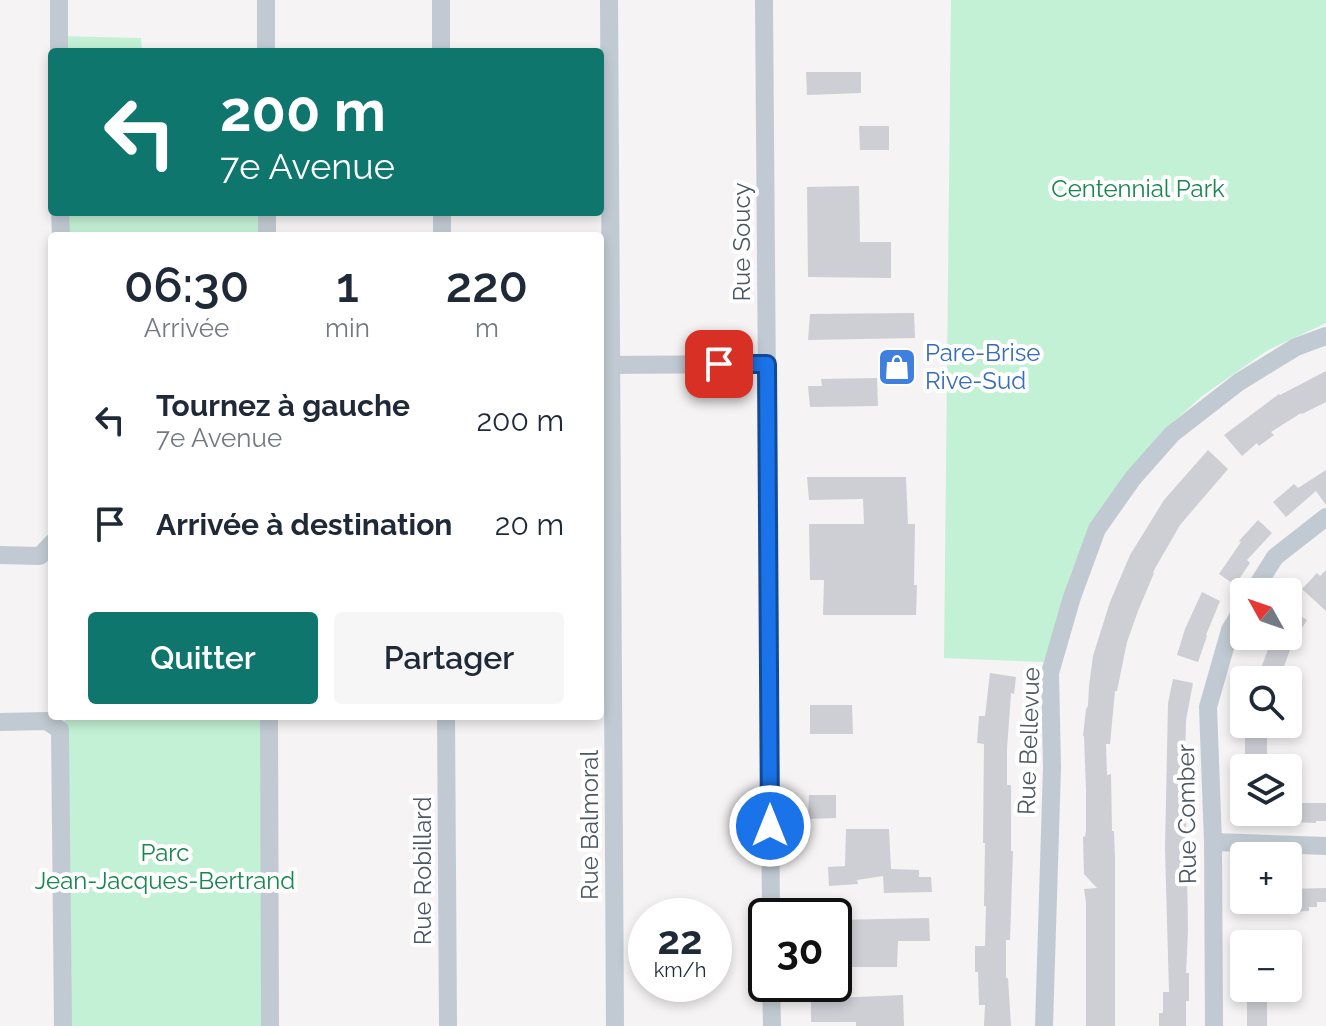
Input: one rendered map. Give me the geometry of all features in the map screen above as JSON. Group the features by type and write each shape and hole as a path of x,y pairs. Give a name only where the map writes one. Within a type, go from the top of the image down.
{"street":[{"path":"59,0 59,48"},
{"path":"266,0 266,48"},
{"path":"441,0 441,48"},
{"name":"Rue Balmoral","path":"609,0 606,365 615,1026"},
{"name":"Rue Soucy","path":"764,0 771,898"},
{"name":"Rue Bellevue","path":"1044,1026 1052,767 1050,673 1072,597 1097,529 1133,478 1172,434 1239,382 1296,347 1326,336"},
{"path":"606,365 767,364"},
{"path":"1262,578 1275,557 1326,517"},
{"path":"0,555 40,556 48,547"},
{"name":"Rue Comber","path":"1214,1026 1213,842 1208,707 1230,630"},
{"path":"269,720 270,1026"},
{"name":"Rue Robillard","path":"446,720 448,1026"},
{"path":"0,722 47,721 60,730 63,1026"},
{"path":"1213,842 1326,846"},
{"path":"771,1002 772,1026"}],"green space":[{"name":"Centennial Park","path":"951,0 1326,0 1326,323 1268,350 1202,396 1157,437 1072,570 1044,662 944,658"},
{"path":"59,36 141,38 142,48 60,48"},
{"path":"62,216 263,216 264,232 62,232"},
{"name":"Parc Jean-Jacques-Bertrand","path":"66,720 268,720 270,1026 63,1026 60,730"}],"building":[{"path":"806,72 861,72 861,93 807,95"},
{"path":"859,126 889,126 889,150 860,150"},
{"path":"859,186 860,242 891,242 891,278 808,277 807,187"},
{"path":"914,313 915,338 808,340 810,314"},
{"path":"1326,371 1326,402 1271,432 1274,435 1259,446 1257,443 1242,456 1224,435 1279,394"},
{"path":"877,378 878,406 810,407 808,386 822,386 821,379"},
{"path":"1208,450 1228,469 1180,525 1153,572 1127,642 1115,691 1110,744 1106,744 1107,775 1111,774 1115,858 1115,1026 1086,1026 1084,889 1097,888 1084,874 1086,790 1083,736 1093,656 1110,602 1130,555 1164,500"},
{"path":"1326,470 1326,505 1316,491 1286,517 1273,502 1294,484 1298,488"},
{"path":"807,477 906,477 908,524 915,524 916,615 823,615 824,580 810,580 809,524 864,524 863,499 809,500"},
{"path":"1258,520 1272,533 1247,560 1250,563 1240,578 1230,578 1230,582 1219,574 1239,541"},
{"path":"1326,570 1326,611 1302,589 1317,573 1320,576"},
{"path":"1202,592 1220,601 1198,662 1177,655"},
{"path":"1268,650 1290,650 1284,666 1262,666"},
{"path":"990,673 1016,677 1014,694 1011,693 1007,749 1013,851 1010,940 1006,940 1011,1026 984,1026 985,1005 979,1005 978,972 975,972 975,946 985,946 986,906 984,744 977,743 979,716 985,716"},
{"path":"1173,679 1193,683 1186,720 1185,760 1186,973 1189,973 1189,1001 1186,1001 1186,1026 1159,1026 1159,1013 1163,1013 1163,992 1169,992 1165,849 1168,703"},
{"path":"810,705 852,705 853,734 810,734"},
{"path":"1245,738 1267,738 1267,754 1245,754"},
{"path":"809,795 836,795 836,818 808,819"},
{"path":"1302,803 1326,803 1326,821 1302,822"},
{"path":"846,829 889,829 891,869 919,870 919,877 931,877 932,892 884,893 883,876 857,880 858,884 829,886 828,867 845,866"},
{"path":"1326,888 1326,902 1317,902 1317,907 1302,911 1302,889"},
{"path":"929,918 930,941 898,941 897,967 852,967 852,920"},
{"path":"903,995 904,1026 811,1022 811,1002 852,1002 852,997"},
{"path":"1247,1002 1267,1002 1267,1026 1247,1026"}],"place":[{"name":"Pare-Brise Rive-Sud","path":"897,367"}],"route":[{"path":"719,364 767,364 770,826"}]}
